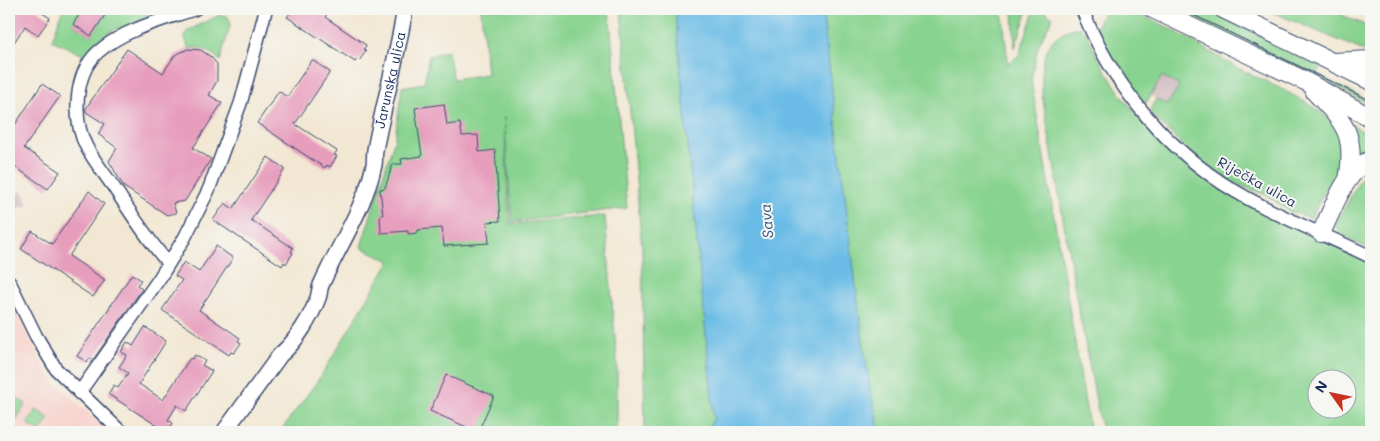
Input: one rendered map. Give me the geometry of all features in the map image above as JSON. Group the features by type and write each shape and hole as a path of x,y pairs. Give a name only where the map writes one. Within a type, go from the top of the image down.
{"main road":[{"path":"1153,9 1305,81 1371,118"},
{"path":"1223,9 1371,81"},
{"path":"1331,62 1371,60"},
{"path":"1305,81 1333,111 1350,138 1351,160 1348,180"},
{"path":"1321,233 1348,180 1358,168 1371,160"}],"street":[{"path":"168,263 147,238 86,147 78,122 78,94 86,67 99,51 126,34 195,9"},
{"path":"79,393 185,237 216,170 241,102 266,9"},
{"name":"Jarunska ulica","path":"224,432 280,355 282,347 313,295 320,287 340,244 342,231 367,163 374,152 391,82 405,9"},
{"name":"Riječka ulica","path":"1082,9 1101,50 1122,87 1164,136 1222,183 1371,257"},
{"path":"9,281 36,336 56,369 121,432"}],"shaded area":[{"path":"1163,76 1179,87 1167,106 1150,95"},
{"path":"22,191 28,205 13,210 9,196"},
{"path":"9,296 43,366 56,384 110,432 9,432"}],"green space":[{"path":"63,9 83,9 73,24 91,36 109,9 151,9 145,18 106,34 83,55 52,40"},
{"path":"481,9 609,9 627,208 512,222 504,117 510,224 605,216 617,361 617,432 280,432 321,376 390,261 361,247 395,138 402,87 424,83 429,56 448,51 453,79 487,74"},
{"path":"621,9 675,9 714,419 706,432 645,432 642,249"},
{"path":"822,9 1002,9 1008,64 1019,55 1035,9 1046,12 1053,17 1038,46 1031,80 1090,432 880,432 870,388 862,336"},
{"path":"1013,9 1028,9 1015,48"},
{"path":"1102,9 1139,15 1174,30 1223,60 1297,97 1333,121 1347,148 1311,218 1291,212 1267,195 1236,184 1214,171 1188,151 1151,114 1150,110 1156,99 1167,105 1179,86 1162,76 1147,102 1140,102 1118,71 1096,28 1102,15"},
{"path":"1175,9 1206,9 1371,89 1322,66 1317,75 1371,102 1371,105"},
{"path":"1265,9 1329,9 1371,28 1371,54"},
{"path":"220,15 227,16 231,22 220,61 206,50 188,48 185,37 187,31"},
{"path":"1073,28 1080,28 1086,32 1097,56 1125,100 1159,140 1198,174 1232,196 1371,263 1371,432 1102,432 1077,301 1042,94 1043,63 1045,54 1054,39"},
{"path":"1350,124 1371,136 1371,154 1355,164"},
{"path":"1371,166 1371,250 1343,236 1335,226 1362,176"},
{"path":"292,352 235,432 232,432 287,355"},
{"path":"13,396 26,404 17,418 9,413 9,402"},
{"path":"36,410 49,418 40,432 27,423"}],"water":[{"name":"Sava","path":"675,9 822,9 862,336 870,388 880,432 706,432 714,419"}],"building":[{"path":"9,9 36,9 50,18 38,35 25,26 9,50 9,23 13,18 9,15"},
{"path":"83,9 109,9 91,36 73,24"},
{"path":"293,9 331,9 325,17 366,45 364,49 366,51 359,61 357,59 355,62 287,17"},
{"path":"127,49 163,73 175,55 188,49 201,50 217,64 217,81 209,95 222,103 193,148 211,159 185,201 173,203 176,213 167,215 124,187 109,161 117,148 98,134 105,124 86,112 86,108"},
{"path":"312,60 330,72 295,124 337,151 334,155 337,156 330,167 327,165 325,168 257,123 279,91 287,97"},
{"path":"42,84 60,96 24,148 60,172 48,189 9,163 9,134"},
{"path":"444,104 447,125 460,123 462,136 478,135 479,152 495,150 500,221 487,222 489,243 444,246 442,228 418,230 418,233 408,234 408,231 381,233 380,215 383,215 380,189 385,188 393,164 402,164 401,159 422,156 415,108"},
{"path":"268,157 285,169 251,220 293,248 291,252 293,253 286,264 284,262 282,266 213,220 225,203 233,209"},
{"path":"89,191 104,204 69,256 105,280 93,297 21,249 32,231 52,244"},
{"path":"216,246 233,258 199,310 240,338 238,341 241,343 234,353 231,352 229,355 162,310 182,280 175,276 184,262 199,272"},
{"path":"132,274 141,280 137,285 142,289 93,360 90,358 87,362 77,356"},
{"path":"145,327 166,341 139,384 163,400 190,358 192,359 195,355 205,361 202,365 212,371 186,411 177,405 168,420 173,423 167,432 108,394 114,385 118,388 128,373 119,367 127,355 121,352 127,342 133,346"},
{"path":"446,375 494,396 478,432 430,411"}],"tram line":[{"path":"1181,9 1371,101"}]}
